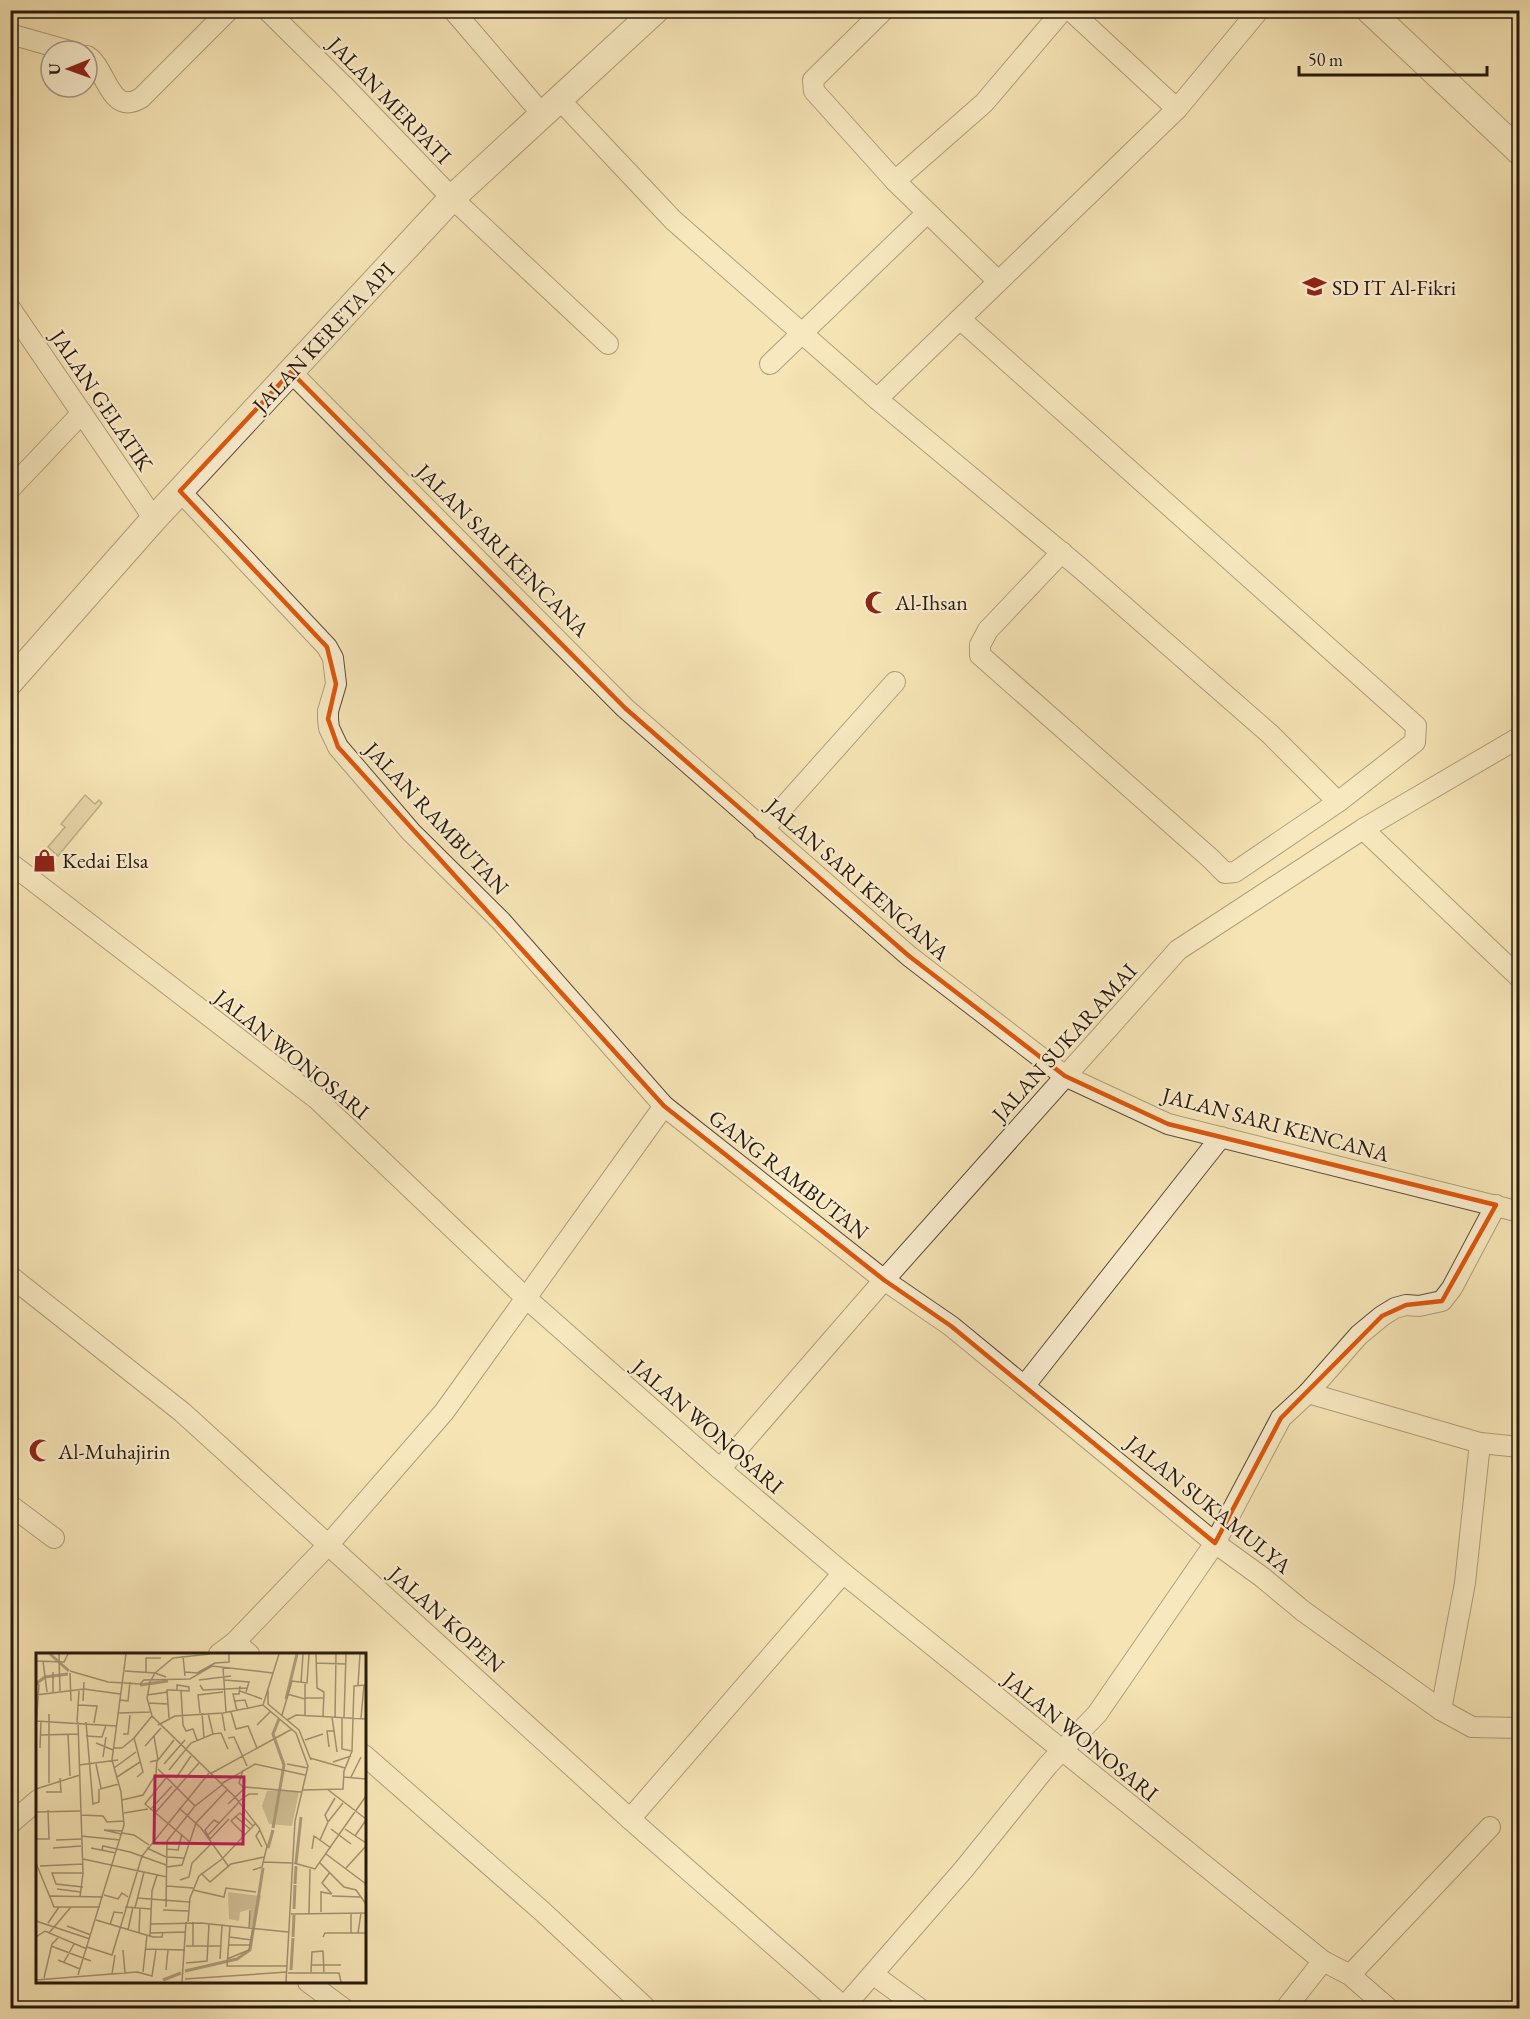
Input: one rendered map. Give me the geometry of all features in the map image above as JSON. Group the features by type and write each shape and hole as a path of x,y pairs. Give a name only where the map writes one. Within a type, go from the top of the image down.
{"street":[{"path":"99,71 119,100 134,103 229,10"},
{"name":"JALAN MERPATI","path":"267,10 452,198 608,344"},
{"path":"453,10 550,106 673,220 877,399 1062,552 1270,734 1338,802"},
{"name":"JALAN KERETA API","path":"10,682 154,519 452,198 656,10"},
{"path":"884,10 813,80 814,91 895,181 998,281"},
{"path":"895,181 984,103 1063,10"},
{"path":"1070,10 1177,109"},
{"path":"877,399 1177,109 1258,10"},
{"path":"1371,11 1520,152"},
{"path":"10,34 39,42"},
{"path":"770,364 927,213"},
{"name":"JALAN GELATIK","path":"10,308 154,519"},
{"path":"960,319 1416,726 1415,742 1338,802 1235,872 1225,873 980,656 980,645 988,630 1062,552"},
{"name":"JALAN SARI KENCANA","path":"291,372 626,708 909,956 1065,1076 1168,1124 1496,1204 1520,1212"},
{"path":"10,489 82,413"},
{"name":"JALAN RAMBUTAN","path":"180,491 327,647 333,658 336,684 328,719 329,728 338,747 411,832 501,921 664,1106"},
{"path":"763,830 895,682"},
{"name":"JALAN SUKARAMAI","path":"720,1469 884,1280 1178,951 1363,829 1520,737"},
{"path":"1363,829 1520,978"},
{"name":"JALAN WONOSARI","path":"10,863 317,1099 526,1298 720,1469 1061,1751 1323,1961 1350,1976 1388,2008"},
{"path":"223,1653 242,1648 444,1412 664,1106"},
{"name":"GANG RAMBUTAN","path":"664,1106 884,1280"},
{"path":"1025,1385 1221,1137"},
{"path":"843,2008 964,1869 1048,1765 1097,1714 1215,1543 1281,1418 1308,1394 1359,1335 1382,1316 1395,1308 1406,1305 1419,1306 1442,1301 1452,1288 1496,1204"},
{"name":"JALAN KOPEN","path":"10,1276 182,1412 630,1819 843,2008"},
{"name":"JALAN SUKAMULYA","path":"884,1280 951,1326 1215,1543 1262,1577 1303,1611 1441,1710 1472,1727 1520,1728"},
{"path":"1308,1394 1480,1443 1520,1447"},
{"path":"1441,1710 1465,1583 1480,1443"},
{"path":"10,1505 54,1538"},
{"path":"630,1819 843,1573"},
{"path":"366,1757 543,1912 646,2008"},
{"path":"10,1824 36,1802"},
{"path":"1350,1976 1490,1827"},
{"path":"1286,2008 1323,1961"},
{"path":"874,1975 919,2008"},
{"path":"309,1983 343,2008"}],"highlighted area":[{"path":"291,372 625,708 909,956 1065,1076 1168,1124 1496,1205 1442,1301 1406,1305 1382,1316 1281,1418 1215,1543 951,1326 884,1280 664,1106 338,747 328,719 336,684 327,647 180,491"}],"shaded area":[{"path":"85,795 95,804 99,800 102,803 58,856 48,847 65,827 61,824"}],"place":[{"name":"SD IT Al-Fikri","path":"1314,287"},
{"name":"Al-Ihsan","path":"877,602"},
{"name":"Kedai Elsa","path":"44,860"},
{"name":"Al-Muhajirin","path":"40,1451"}]}
